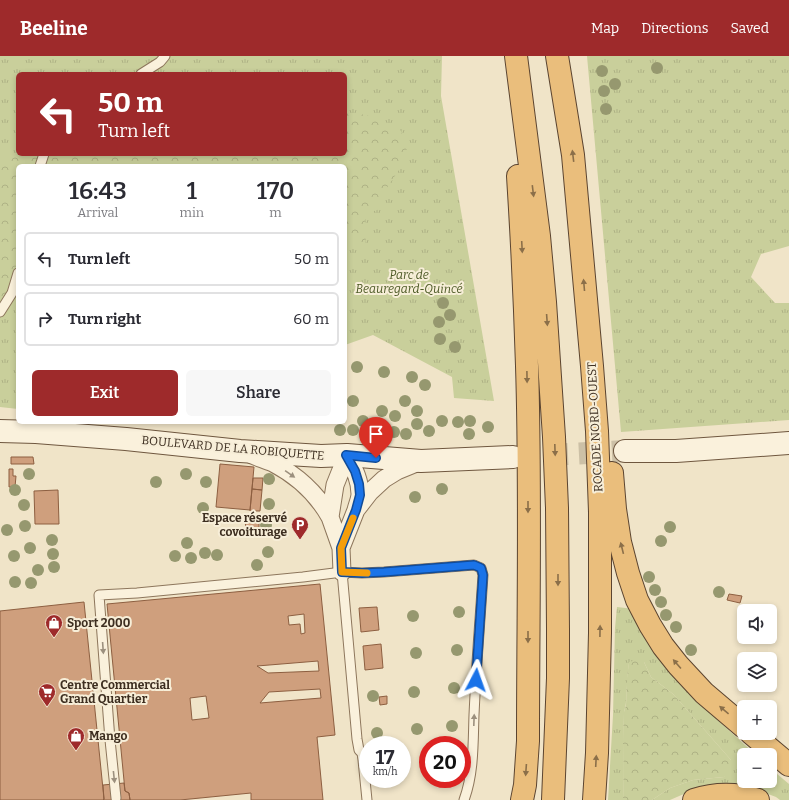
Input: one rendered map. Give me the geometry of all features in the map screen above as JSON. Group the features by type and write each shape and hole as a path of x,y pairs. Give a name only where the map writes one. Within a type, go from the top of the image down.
{"highway":[{"path":"516,56 545,294 554,445 557,508 558,678 553,800"},
{"name":"ROCADE NORD-OUEST","path":"557,56 573,155 592,366 596,431 600,512 600,633 594,800"},
{"path":"520,82 518,172 525,292 528,502 528,741 525,785 522,800"},
{"path":"592,366 609,430 615,509 620,542 637,600 662,646 704,693 737,721"},
{"path":"760,740 789,765"},
{"path":"694,800 716,795 747,796 758,800"}],"main road":[{"name":"BOULEVARD DE LA ROBIQUETTE","path":"0,431 36,432 126,439 243,451 321,456 346,455 421,461 513,457"},
{"path":"625,451 676,452 789,443"}],"street":[{"path":"243,451 273,463 289,473 304,485 323,505 330,517 341,548 342,572"},
{"path":"330,517 335,485 346,455"},
{"path":"341,548 356,510 360,495 359,484 355,471 346,455"},
{"path":"356,510 370,492 384,479 396,471 421,461"}],"lane":[{"path":"144,72 160,62 165,56"},
{"path":"0,312 12,293 16,280"},
{"path":"116,798 109,732 99,595 137,593 342,572 384,572 474,565 481,568 483,575 474,715 474,744 471,770 464,800"},
{"path":"342,572 357,739 359,750 362,753 367,800"}],"green space":[{"name":"Parc de Beauregard-Quincé","path":"0,56 442,56 441,96 494,401 454,398 452,377 373,335 347,344 347,164 16,164 16,409 0,407"},
{"path":"587,56 789,56 789,246 761,254 751,277 775,303 789,303 789,420 621,432"},
{"path":"347,113 356,113 378,118 401,131 407,146 405,161 384,192 380,209 365,214 365,250 347,236 347,164 16,164 16,299 0,308 0,157 347,156"},
{"path":"617,607 634,609 677,678 737,738 737,740 740,740 748,748 737,748 737,788 777,788 777,774 789,784 789,800 780,800 757,790 693,790 670,800 652,800 670,788 693,780 724,777 731,760 673,694 651,677 644,662 629,663 624,714 623,800 608,800 613,715 615,628"},
{"path":"639,659 644,662 651,677 673,694 731,760 732,770 724,777 693,780 670,788 652,800 623,800 623,742 627,678 629,662"}],"building":[{"path":"11,457 33,457 34,464 11,464"},
{"path":"220,464 254,467 250,510 216,507"},
{"path":"9,469 13,469 13,476 16,476 15,487 9,487"},
{"path":"253,478 263,478 262,490 252,489"},
{"path":"252,489 262,490 260,511 250,511"},
{"path":"58,490 59,524 35,524 34,491"},
{"path":"245,516 259,516 259,535 246,535"},
{"path":"320,584 335,735 317,737 323,800 251,800 251,793 180,800 130,800 129,793 125,791 107,604","holes":["304,614 305,633 301,634 300,624 289,625 288,616","318,661 319,671 268,673 257,666","320,689 321,698 260,703 269,692","206,696 209,718 192,720 190,698"]},
{"path":"729,594 742,596 740,603 727,600"},
{"name":"Centre Commercial Grand Quartier","path":"84,602 104,799 0,800 0,611"},
{"path":"377,607 379,630 361,632 359,608"},
{"path":"381,644 383,668 365,670 363,646"},
{"path":"387,696 387,704 380,705 379,697"},
{"path":"124,783 125,791 129,793 130,800 104,800 103,785"}],"tunnel":[{"path":"513,457 625,451"}],"slow traffic":[{"path":"353,518 341,548 342,572 367,573"}],"place":[{"name":"Espace réservé covoiturage","path":"300,540"},
{"name":"Sport 2000","path":"54,638"},
{"name":"Centre Commercial Grand Quartier","path":"47,707"},
{"name":"Mango","path":"76,751"}],"route":[{"path":"376,458 346,455 355,471 359,484 360,495 356,510 341,548 342,572 384,572 474,565 481,568 483,575 476,680"}]}
